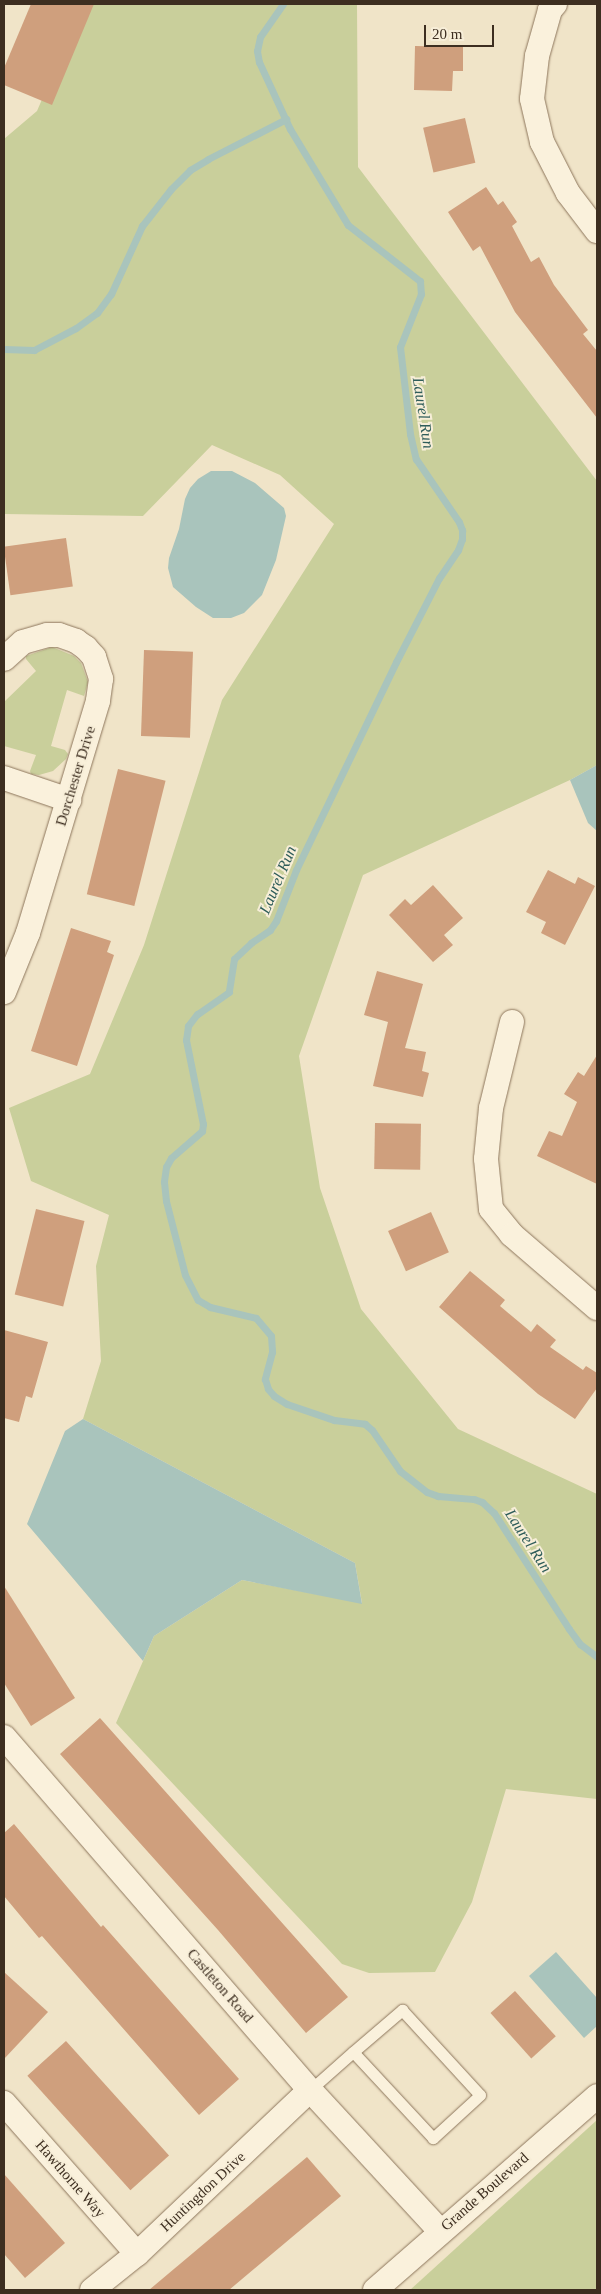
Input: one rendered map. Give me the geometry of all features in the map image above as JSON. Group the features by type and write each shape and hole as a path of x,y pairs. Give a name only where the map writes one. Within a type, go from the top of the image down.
{"street":[{"path":"555,4 550,10 537,56 532,99 542,142 568,193 597,231"},
{"name":"Dorchester Drive","path":"4,659 23,642 47,635 59,635 76,641 86,648 99,667 101,679 100,691 69,800 28,933 4,992"},
{"path":"4,778 69,800"},
{"path":"512,1022 491,1108 486,1159 491,1210 512,1235 597,1308"},
{"name":"Castleton Road","path":"4,1737 310,2090 440,2231"},
{"name":"Huntingdon Drive","path":"92,2290 137,2254 310,2090"},
{"name":"Grande Boulevard","path":"375,2290 440,2231 597,2096"},
{"name":"Hawthorne Way","path":"4,2103 137,2254"}],"lane":[{"path":"310,2090 353,2052 402,2010 480,2095 433,2138 353,2052"}],"green space":[{"path":"83,4 357,4 358,167 597,481 597,765 570,780 363,875 299,1056 320,1188 361,1309 458,1429 597,1494 597,1799 506,1789 472,1902 435,1972 369,1973 342,1964 116,1723 154,1636 242,1580 362,1603 355,1563 83,1419 101,1361 96,1266 109,1215 31,1181 9,1108 90,1074 144,945 222,700 334,524 280,475 212,445 143,516 4,514 4,139 37,111"},
{"path":"52,647 74,656 81,663 88,682 84,696 67,690 51,746 65,750 68,754 66,759 53,771 39,775 31,774 30,771 36,755 4,746 4,702 36,671 26,659 26,656"},
{"path":"597,2120 597,2290 410,2290"}],"water":[{"path":"211,471 232,471 255,483 284,508 286,516 276,560 262,595 244,613 231,618 213,618 196,607 173,587 168,568 185,499 190,488 198,479"},
{"path":"597,765 597,831 588,823 570,780"},
{"path":"83,1419 355,1563 362,1604 242,1580 154,1636 143,1661 27,1524 65,1431"},
{"path":"556,1952 597,1998 597,2026 584,2038 529,1976"}],"building":[{"path":"31,4 94,4 52,105 4,85 4,68"},
{"path":"415,46 463,47 463,71 453,71 452,91 414,90"},
{"path":"465,118 475,163 433,172 423,128"},
{"path":"486,187 498,205 503,201 517,222 512,226 531,262 539,257 554,285 588,330 583,334 597,351 597,418 515,312 480,246 473,251 448,212"},
{"path":"66,538 73,587 10,595 4,547"},
{"path":"144,650 193,652 190,738 141,736"},
{"path":"118,769 166,781 134,906 87,894"},
{"path":"548,870 575,884 578,877 595,886 565,945 541,933 546,922 526,912"},
{"path":"433,885 463,918 444,935 453,945 433,962 389,915 405,899 411,905"},
{"path":"71,928 111,941 107,952 114,955 77,1066 31,1051"},
{"path":"377,971 423,984 405,1048 426,1052 422,1071 429,1073 423,1097 373,1086 388,1022 364,1015"},
{"path":"597,1055 597,1184 537,1156 549,1131 562,1136 577,1102 564,1094 578,1072 584,1076"},
{"path":"375,1123 421,1124 420,1170 374,1169"},
{"path":"36,1209 85,1221 63,1306 15,1294"},
{"path":"431,1212 449,1252 406,1271 388,1231"},
{"path":"470,1271 505,1300 500,1306 531,1332 537,1324 556,1340 550,1347 583,1370 586,1366 597,1373 597,1388 575,1419 538,1394 439,1307"},
{"path":"4,1330 48,1342 32,1398 26,1396 19,1422 4,1418"},
{"path":"4,1586 75,1698 31,1726 4,1683"},
{"path":"100,1718 348,1997 306,2033 218,1930 60,1754"},
{"path":"14,1824 101,1927 103,1925 239,2079 199,2115 42,1936 39,1938 4,1896 4,1833"},
{"path":"4,1972 48,2012 4,2059"},
{"path":"515,1991 556,2036 531,2058 490,2013"},
{"path":"66,2041 169,2155 130,2190 27,2076"},
{"path":"307,2157 341,2196 229,2290 149,2290"},
{"path":"4,2174 65,2243 25,2278 4,2254"}],"waterway":[{"name":"Laurel Run","path":"283,4 260,37 257,51 259,62 290,129 348,225 420,281 421,294 400,347 410,434 416,459 459,522 462,530 462,539 458,550 439,578 396,662 296,870 276,921 270,930 251,943 234,959 229,992 197,1014 188,1026 186,1040 203,1124 202,1131 171,1158 166,1167 164,1182 166,1201 185,1275 198,1300 210,1307 256,1318 271,1336 272,1352 265,1379 268,1389 274,1396 287,1404 334,1420 365,1424 372,1430 400,1471 427,1492 438,1496 474,1499 482,1502 494,1513 580,1644 597,1657"},
{"path":"4,349 34,350 76,328 97,313 111,294 142,226 171,189 190,170 208,159 286,119"}]}
